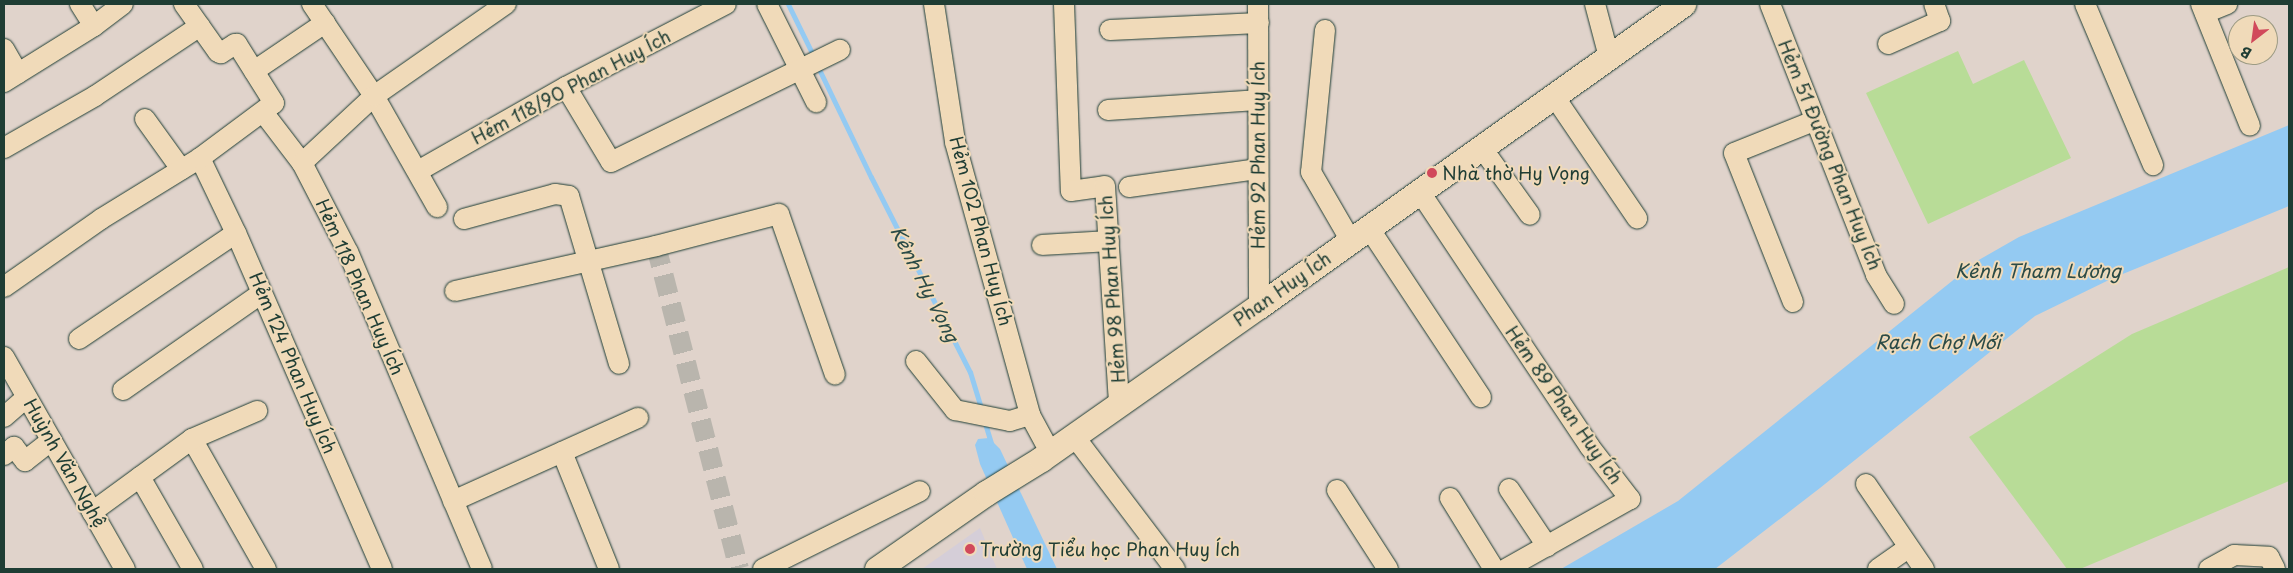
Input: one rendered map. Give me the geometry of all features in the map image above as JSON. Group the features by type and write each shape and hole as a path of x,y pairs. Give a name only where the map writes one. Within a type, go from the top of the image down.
{"main road":[{"name":"Phan Huy Ích","path":"877,569 986,493 1074,436 1683,4"}],"street":[{"path":"80,4 94,26"},
{"path":"4,49 11,78 94,26 123,4"},
{"path":"4,286 101,219 200,158 274,103 236,44 221,53 211,43 184,4"},
{"path":"302,163 374,96 506,4"},
{"name":"Hẻm 118/90 Phan Huy Ích","path":"418,171 566,87 726,4"},
{"path":"767,4 816,102"},
{"name":"Hẻm 102 Phan Huy Ích","path":"934,4 955,142 1030,415 1046,455"},
{"name":"Hẻm 98 Phan Huy Ích","path":"1064,4 1071,191 1105,186 1119,404"},
{"path":"1595,4 1609,57"},
{"name":"Hẻm 51 Đường Phan Huy Ích","path":"1770,4 1876,275 1894,304"},
{"path":"1888,44 1940,21 1934,4"},
{"path":"2085,4 2153,165"},
{"path":"2227,4 2203,8 2250,126"},
{"path":"254,70 321,11 374,96 437,207"},
{"path":"1110,30 1258,13"},
{"name":"Hẻm 92 Phan Huy Ích","path":"1258,13 1257,169 1259,306"},
{"path":"4,148 94,96 200,26"},
{"path":"1325,30 1311,172 1336,218 1360,234 1480,397"},
{"path":"566,87 610,162 840,50"},
{"path":"1554,96 1637,218"},
{"path":"1108,110 1257,100"},
{"name":"Hẻm 118 Phan Huy Ích","path":"263,112 302,163 348,252 482,569"},
{"path":"145,120 181,169"},
{"path":"1793,302 1734,153 1816,120"},
{"path":"1482,148 1530,215"},
{"name":"Hẻm 124 Phan Huy Ích","path":"200,158 236,233 382,569"},
{"path":"1129,187 1257,169"},
{"name":"Hẻm 89 Phan Huy Ích","path":"1420,192 1590,447 1630,499 1506,569"},
{"path":"464,219 555,194 569,196 619,364"},
{"path":"455,291 656,246 779,214 835,374"},
{"path":"79,339 236,233"},
{"path":"1042,245 1108,241"},
{"path":"124,390 262,293"},
{"name":"Huỳnh Văn Nghệ","path":"4,357 125,569"},
{"path":"916,361 955,410 1010,421 1030,415"},
{"path":"4,417 27,397"},
{"path":"92,512 192,439 257,411"},
{"path":"453,501 638,418"},
{"path":"1074,436 1175,569"},
{"path":"192,439 266,569"},
{"path":"4,455 14,447 25,461 52,440"},
{"path":"562,452 609,569"},
{"path":"140,477 193,569"},
{"path":"1866,484 1924,569"},
{"path":"1509,489 1547,546"},
{"path":"1337,490 1388,569"},
{"path":"763,569 920,491"},
{"path":"1450,498 1494,569"},
{"path":"1883,568 1908,548"},
{"path":"2209,569 2234,555 2269,557 2275,569"}],"shaded area":[{"name":"Trường Tiểu học Phan Huy Ích","path":"980,528 997,569 922,569"}],"green space":[{"path":"1958,51 1973,84 2024,60 2071,158 1928,224 1866,93"},
{"path":"2289,267 2289,481 2080,569 2067,569 1969,437 2132,334"}],"water":[{"path":"2289,125 2289,206 2113,278 2035,316 1820,488 1715,569 1561,569 1678,501 1977,261 2019,237"},
{"path":"989,438 1000,449 1057,569 1027,569 980,464 975,445 978,439"}],"waterway":[{"name":"Kênh Hy Vọng","path":"788,4 814,57"},
{"name":"Kênh Hy Vọng","path":"817,65 871,177 970,372 981,409"},
{"name":"Kênh Hy Vọng","path":"984,420 991,443"}],"tunnel":[{"path":"656,246 739,569"}],"place":[{"name":"Nhà thờ Hy Vọng","path":"1432,173"},
{"name":"Trường Tiểu học Phan Huy Ích","path":"970,549"}],"water label":[{"name":"Kênh Tham Lương","path":"2038,271"},
{"name":"Rạch Chợ Mới","path":"1938,342"}]}
